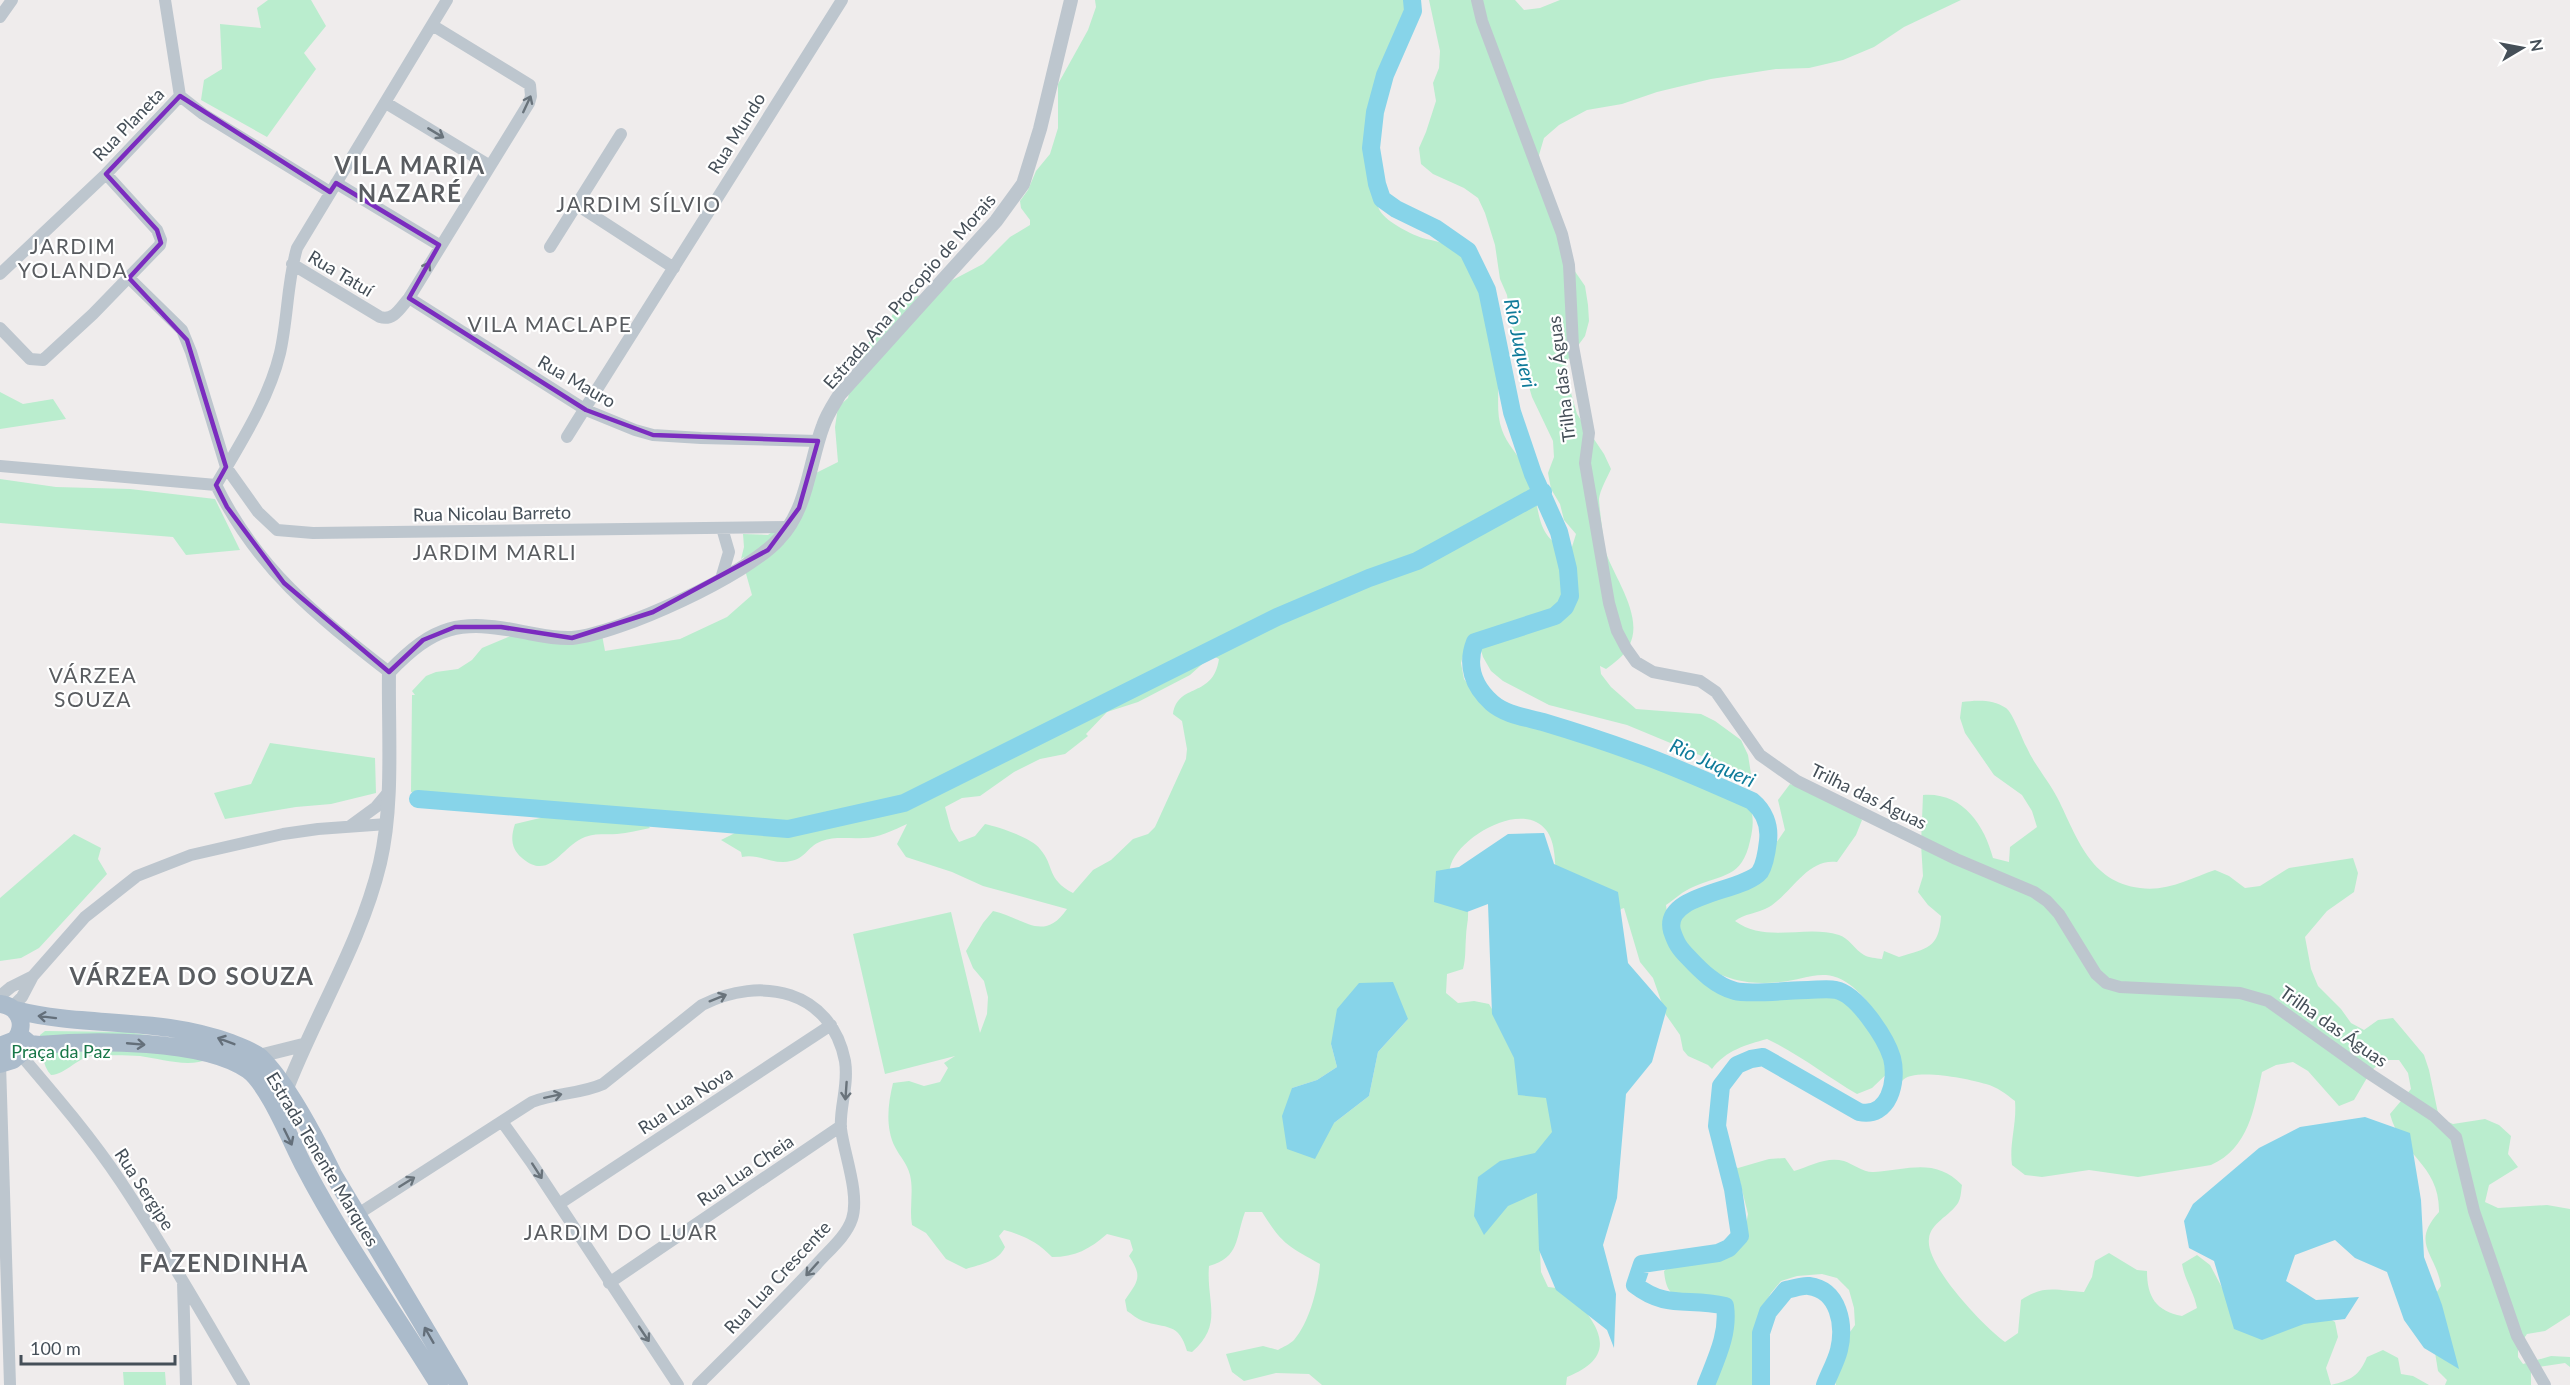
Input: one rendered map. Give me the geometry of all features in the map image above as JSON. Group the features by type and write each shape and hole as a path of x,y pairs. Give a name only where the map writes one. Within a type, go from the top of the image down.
{"main road":[{"path":"0,1064 13,1060 14,1044 21,1020 7,1004"},
{"name":"Estrada Tenente Marques","path":"7,1004 42,1017 150,1024 211,1036 259,1056 286,1091 459,1385"},
{"name":"Estrada Tenente Marques","path":"14,1044 134,1043 179,1049 228,1060 250,1071 271,1100 311,1179 439,1385"}],"street":[{"path":"0,17 12,0"},
{"path":"165,0 180,96"},
{"path":"216,485 274,373 285,323 292,264 306,231 447,0"},
{"name":"Rua Mundo","path":"567,437 842,0"},
{"name":"Estrada Ana Procopio de Morais","path":"389,672 423,640 455,627 501,627 556,638 572,638 611,628 653,612 721,579 768,550 789,527 806,487 823,425 840,394 996,221 1023,184 1040,129 1071,0"},
{"name":"Trilha das Águas","path":"1477,0 1482,21 1562,234 1569,265 1573,346 1578,363 1589,433 1586,463 1609,603 1617,631 1636,662 1653,672 1700,681 1716,692 1760,755 1797,781 1956,859 2034,892 2047,901 2059,914 2096,974 2106,983 2120,987 2209,990 2255,996 2268,1001 2370,1074 2434,1116 2456,1137 2474,1211 2517,1336 2546,1385"},
{"path":"409,298 529,103 531,90 530,85 432,25"},
{"name":"Rua Planeta","path":"0,274 106,174 180,96 203,114 333,188 440,245"},
{"path":"386,103 490,166"},
{"path":"550,247 621,134"},
{"path":"0,328 30,359 43,360 156,250 161,240 157,230 106,174"},
{"path":"577,205 674,268"},
{"name":"Rua Tatuí","path":"292,264 380,317 390,317 409,298"},
{"path":"129,278 175,322 187,340 226,467"},
{"name":"Rua Mauro","path":"409,298 586,410 635,430 653,435 818,441"},
{"path":"0,466 216,485"},
{"name":"Rua Nicolau Barreto","path":"226,467 269,525 277,531 286,532 789,527"},
{"path":"216,485 238,525 284,583 318,617 389,672 387,824 374,889 361,922 303,1045 286,1091"},
{"path":"721,579 729,552 722,528"},
{"path":"350,826 376,807 387,794"},
{"path":"7,1004 22,997 33,976 85,917 137,876 191,855 283,834 387,824"},
{"name":"Rua Lua Crescente","path":"358,1214 503,1123 532,1102 603,1084 702,1005 730,993 757,990 792,996 813,1005 831,1025 840,1045 846,1079 841,1126 854,1200 852,1219 847,1229 784,1299 698,1385"},
{"name":"Rua Lua Nova","path":"559,1204 831,1025"},
{"name":"Rua Sergipe","path":"14,1044 122,1182 244,1385"},
{"path":"259,1056 303,1045"},
{"path":"0,1064 5,1356 10,1385"},
{"path":"503,1123 678,1385"},
{"name":"Rua Lua Cheia","path":"609,1283 841,1126"},
{"path":"183,1281 186,1385"}],"highlighted area":[{"path":"180,96 330,192 336,183 439,245 409,298 586,410 653,435 818,441 799,508 768,550 653,612 572,638 501,627 455,627 423,640 389,672 284,583 227,507 216,485 226,467 187,340 129,278 161,243 157,230 106,174"}],"green space":[{"path":"268,0 311,0 326,26 304,53 316,69 267,137 201,100 204,80 222,69 220,24 261,28 257,8"},
{"path":"1095,0 1409,0 1412,11 1411,25 1402,54 1380,107 1377,123 1373,167 1377,203 1380,211 1394,224 1407,232 1455,248 1463,254 1472,267 1481,290 1492,338 1502,430 1528,472 1540,518 1549,538 1558,545 1571,550 1576,534 1564,520 1560,504 1551,489 1548,473 1554,457 1553,441 1532,397 1512,329 1507,295 1500,279 1495,245 1485,213 1478,198 1464,188 1433,174 1421,164 1419,148 1436,101 1433,83 1439,68 1440,51 1429,0 1515,0 1524,10 1540,8 1560,0 1961,0 1904,27 1874,47 1843,60 1809,68 1776,69 1711,79 1657,92 1622,104 1587,110 1559,125 1544,138 1539,155 1542,173 1574,270 1585,286 1589,321 1585,336 1566,362 1567,379 1577,414 1604,454 1611,469 1599,499 1604,547 1626,597 1633,622 1633,635 1629,646 1619,659 1606,669 1600,666 1601,674 1611,687 1636,709 1701,714 1715,721 1741,740 1748,755 1752,780 1738,771 1627,725 1549,705 1503,681 1491,671 1483,657 1478,640 1465,648 1461,663 1464,679 1474,692 1522,718 1590,729 1623,741 1713,788 1729,794 1745,791 1753,821 1752,834 1742,862 1730,873 1689,889 1666,905 1670,938 1701,977 1766,995 1782,994 1813,981 1830,981 1844,989 1854,1001 1859,1019 1876,1021 1878,1018 1863,997 1842,980 1826,975 1763,983 1730,978 1715,972 1689,952 1673,923 1693,907 1737,883 1767,854 1785,830 1778,800 1790,784 1851,807 1862,820 1856,835 1837,862 1817,865 1769,907 1735,921 1747,928 1773,933 1813,931 1839,935 1864,955 1882,959 1884,951 1899,957 1930,946 1938,935 1941,916 1918,892 1923,876 1921,844 1923,795 1937,795 1949,799 1969,813 1984,833 1993,858 2009,862 2010,847 2037,827 2032,811 2022,795 1994,775 1965,733 1960,718 1962,702 1990,702 2001,705 2009,711 2030,755 2054,792 2087,855 2109,877 2123,884 2140,888 2160,888 2179,884 2215,870 2229,876 2245,888 2260,886 2289,868 2353,858 2358,873 2354,892 2327,911 2305,937 2311,969 2318,986 2341,1009 2351,1023 2364,1030 2378,1020 2393,1018 2424,1055 2439,1118 2453,1124 2485,1119 2499,1125 2511,1136 2508,1154 2518,1167 2489,1185 2485,1202 2498,1208 2547,1205 2570,1209 2570,1315 2545,1331 2527,1334 2518,1347 2518,1357 2523,1364 2551,1356 2570,1357 2570,1367 2565,1363 2531,1368 2531,1385 2445,1385 2447,1380 2438,1371 2429,1315 2432,1299 2441,1286 2426,1241 2426,1232 2439,1212 2438,1196 2427,1171 2402,1140 2390,1114 2411,1089 2408,1073 2399,1060 2383,1060 2371,1071 2354,1100 2339,1106 2308,1071 2293,1062 2276,1065 2262,1072 2256,1100 2242,1138 2224,1158 2211,1165 2138,1177 2089,1170 2042,1177 2025,1175 2012,1165 2015,1101 1990,1085 1929,1074 1908,1077 1902,1081 1895,1066 1872,1088 1857,1094 1767,1039 1730,1053 1712,1069 1688,1056 1683,1050 1680,1035 1666,1015 1653,978 1640,962 1624,908 1621,909 1613,924 1556,879 1552,841 1549,835 1535,822 1522,819 1508,820 1479,833 1457,853 1451,864 1450,876 1465,900 1468,917 1463,969 1447,974 1446,993 1458,1003 1474,1001 1489,1004 1506,1033 1564,1081 1539,1233 1541,1272 1548,1287 1565,1289 1586,1313 1599,1336 1600,1348 1595,1358 1585,1368 1567,1377 1566,1385 1322,1385 1309,1374 1276,1373 1244,1381 1232,1372 1226,1354 1263,1346 1278,1350 1294,1340 1305,1323 1312,1304 1320,1264 1286,1243 1262,1212 1245,1212 1231,1252 1226,1258 1209,1266 1211,1322 1202,1342 1192,1352 1187,1351 1176,1331 1141,1320 1127,1311 1125,1300 1137,1279 1136,1269 1129,1256 1133,1250 1130,1240 1107,1234 1082,1251 1068,1256 1052,1257 1030,1240 1004,1230 999,1236 1005,1247 1002,1252 988,1262 966,1269 946,1259 926,1233 912,1225 910,1175 890,1132 889,1107 893,1083 909,1081 924,1086 940,1082 948,1068 944,1063 955,1056 885,1074 853,934 951,912 980,1033 987,1014 988,997 984,981 973,968 966,951 983,923 993,911 1041,927 1050,925 1067,909 983,886 952,872 906,857 897,844 907,824 874,837 827,839 816,844 797,859 783,862 742,857 741,852 721,840 735,833 731,817 643,809 640,816 650,828 621,834 585,837 555,860 540,866 522,858 515,850 512,837 515,824 578,809 579,804 411,792 412,695 415,695 412,691 426,676 458,669 472,660 482,648 513,635 602,635 605,651 680,639 727,617 752,595 743,563 744,557 741,559 744,547 743,534 768,535 792,517 812,475 838,462 835,427 838,407 848,398 852,380 868,343 889,323 897,304 926,294 983,264 1010,237 1030,225 1030,220 1021,208 1020,201 1028,190 1036,171 1050,154 1058,128 1058,84 1088,30 1096,7","holes":["1209,658 1219,659 1216,672 1210,680 1188,693 1176,704 1173,714 1182,721 1187,749 1186,759 1155,827 1148,834 1133,839 1111,860 1093,870 1073,893 1059,883 1040,849 1023,837 985,824 975,836 959,842 951,829 945,807 962,798 980,796 1014,772 1040,759 1065,754 1088,736 1086,734 1107,712 1138,702 1190,675","1408,1019 1378,1052 1369,1096 1334,1123 1292,1088 1317,1080 1337,1067 1331,1044"]},
{"path":"0,392 23,404 53,399 66,419 0,429"},
{"path":"0,479 56,487 130,489 215,499 240,550 186,555 173,537 0,523"},
{"path":"270,743 375,758 376,793 331,804 296,807 225,819 214,793 251,784"},
{"path":"74,834 101,848 98,859 107,874 39,948 21,958 0,961 0,898"},
{"name":"Praça da Paz","path":"45,1031 128,1032 165,1038 209,1059 184,1063 140,1056 93,1056 82,1059 62,1072 51,1075 44,1062 42,1051 40,1035"},
{"path":"1785,1158 1794,1171 1819,1162 1838,1160 1870,1172 1921,1167 1942,1171 1952,1176 1962,1185 1960,1199 1930,1233 1930,1250 1936,1264 1958,1295 2005,1342 2018,1333 2021,1300 2044,1290 2084,1292 2092,1277 2095,1261 2109,1253 2137,1270 2147,1271 2149,1288 2155,1301 2166,1311 2182,1316 2197,1308 2182,1264 2197,1255 2210,1265 2226,1295 2321,1314 2335,1322 2338,1337 2326,1368 2331,1385 1836,1385 1834,1376 1845,1339 1855,1325 1854,1308 1849,1290 1837,1278 1822,1274 1797,1276 1781,1281 1771,1293 1763,1307 1756,1339 1753,1385 1712,1385 1723,1364 1731,1338 1732,1326 1729,1314 1723,1305 1712,1299 1683,1298 1675,1295 1667,1287 1664,1271 1676,1261 1727,1252 1742,1246 1748,1214 1740,1182 1730,1164 1738,1168 1769,1159"},
{"path":"2383,1350 2398,1358 2401,1374 2413,1376 2429,1385 2331,1385 2354,1376 2361,1369 2367,1357"},
{"path":"123,1372 165,1372 166,1385 124,1385"}],"water":[{"path":"1544,833 1554,864 1618,892 1628,963 1667,1008 1652,1062 1626,1094 1617,1198 1603,1245 1616,1294 1614,1348 1607,1330 1556,1290 1539,1250 1537,1193 1508,1206 1484,1235 1474,1216 1478,1177 1500,1161 1535,1153 1552,1132 1546,1098 1518,1095 1514,1058 1492,1014 1488,904 1467,912 1434,902 1436,871 1459,867 1508,834"},
{"path":"1393,982 1408,1019 1378,1052 1369,1096 1334,1123 1315,1159 1287,1149 1282,1116 1292,1088 1317,1080 1337,1067 1331,1044 1337,1009 1359,983"},
{"path":"2365,1117 2410,1133 2421,1200 2424,1257 2442,1305 2459,1369 2424,1348 2404,1320 2387,1272 2355,1258 2335,1240 2295,1255 2286,1281 2316,1300 2359,1297 2345,1319 2304,1324 2262,1340 2234,1329 2214,1261 2189,1248 2184,1221 2193,1204 2259,1148 2300,1127"}],"waterway":[{"name":"Rio Juqueri","path":"1412,0 1413,11 1385,75 1375,112 1371,148 1377,184 1382,199 1396,209 1435,228 1468,251 1487,290 1512,412 1533,474 1559,532 1568,569 1570,596 1565,607 1555,616 1475,642 1471,667 1476,682 1485,696 1503,710 1649,757 1752,801 1763,814 1768,829 1766,853 1760,872 1751,879 1691,901 1679,909 1672,918 1672,931 1676,942 1698,968 1721,986 1735,991 1829,989 1844,993 1870,1018 1889,1050 1894,1067 1889,1096 1878,1110 1869,1113 1859,1112 1763,1057 1737,1065 1721,1086 1717,1126 1733,1189 1740,1236 1729,1248 1718,1253 1642,1264 1635,1285 1658,1298 1725,1306 1723,1336 1706,1385"},
{"path":"418,799 788,829 904,803 1277,617 1369,578 1417,561 1543,492"},
{"name":"Rio Juqueri","path":"1761,1385 1761,1333 1768,1312 1786,1290 1806,1286 1819,1289 1827,1294 1838,1310 1840,1320 1839,1350 1825,1385"}],"district":[{"name":"VILA MARIA NAZARÉ","path":"410,178"},
{"name":"JARDIM SÍLVIO","path":"639,203"},
{"name":"JARDIM YOLANDA","path":"73,257"},
{"name":"VILA MACLAPE","path":"550,323"},
{"name":"JARDIM MARLI","path":"495,551"},
{"name":"VÁRZEA SOUZA","path":"93,686"},
{"name":"VÁRZEA DO SOUZA","path":"192,975"},
{"name":"JARDIM DO LUAR","path":"621,1231"},
{"name":"FAZENDINHA","path":"224,1262"}]}
